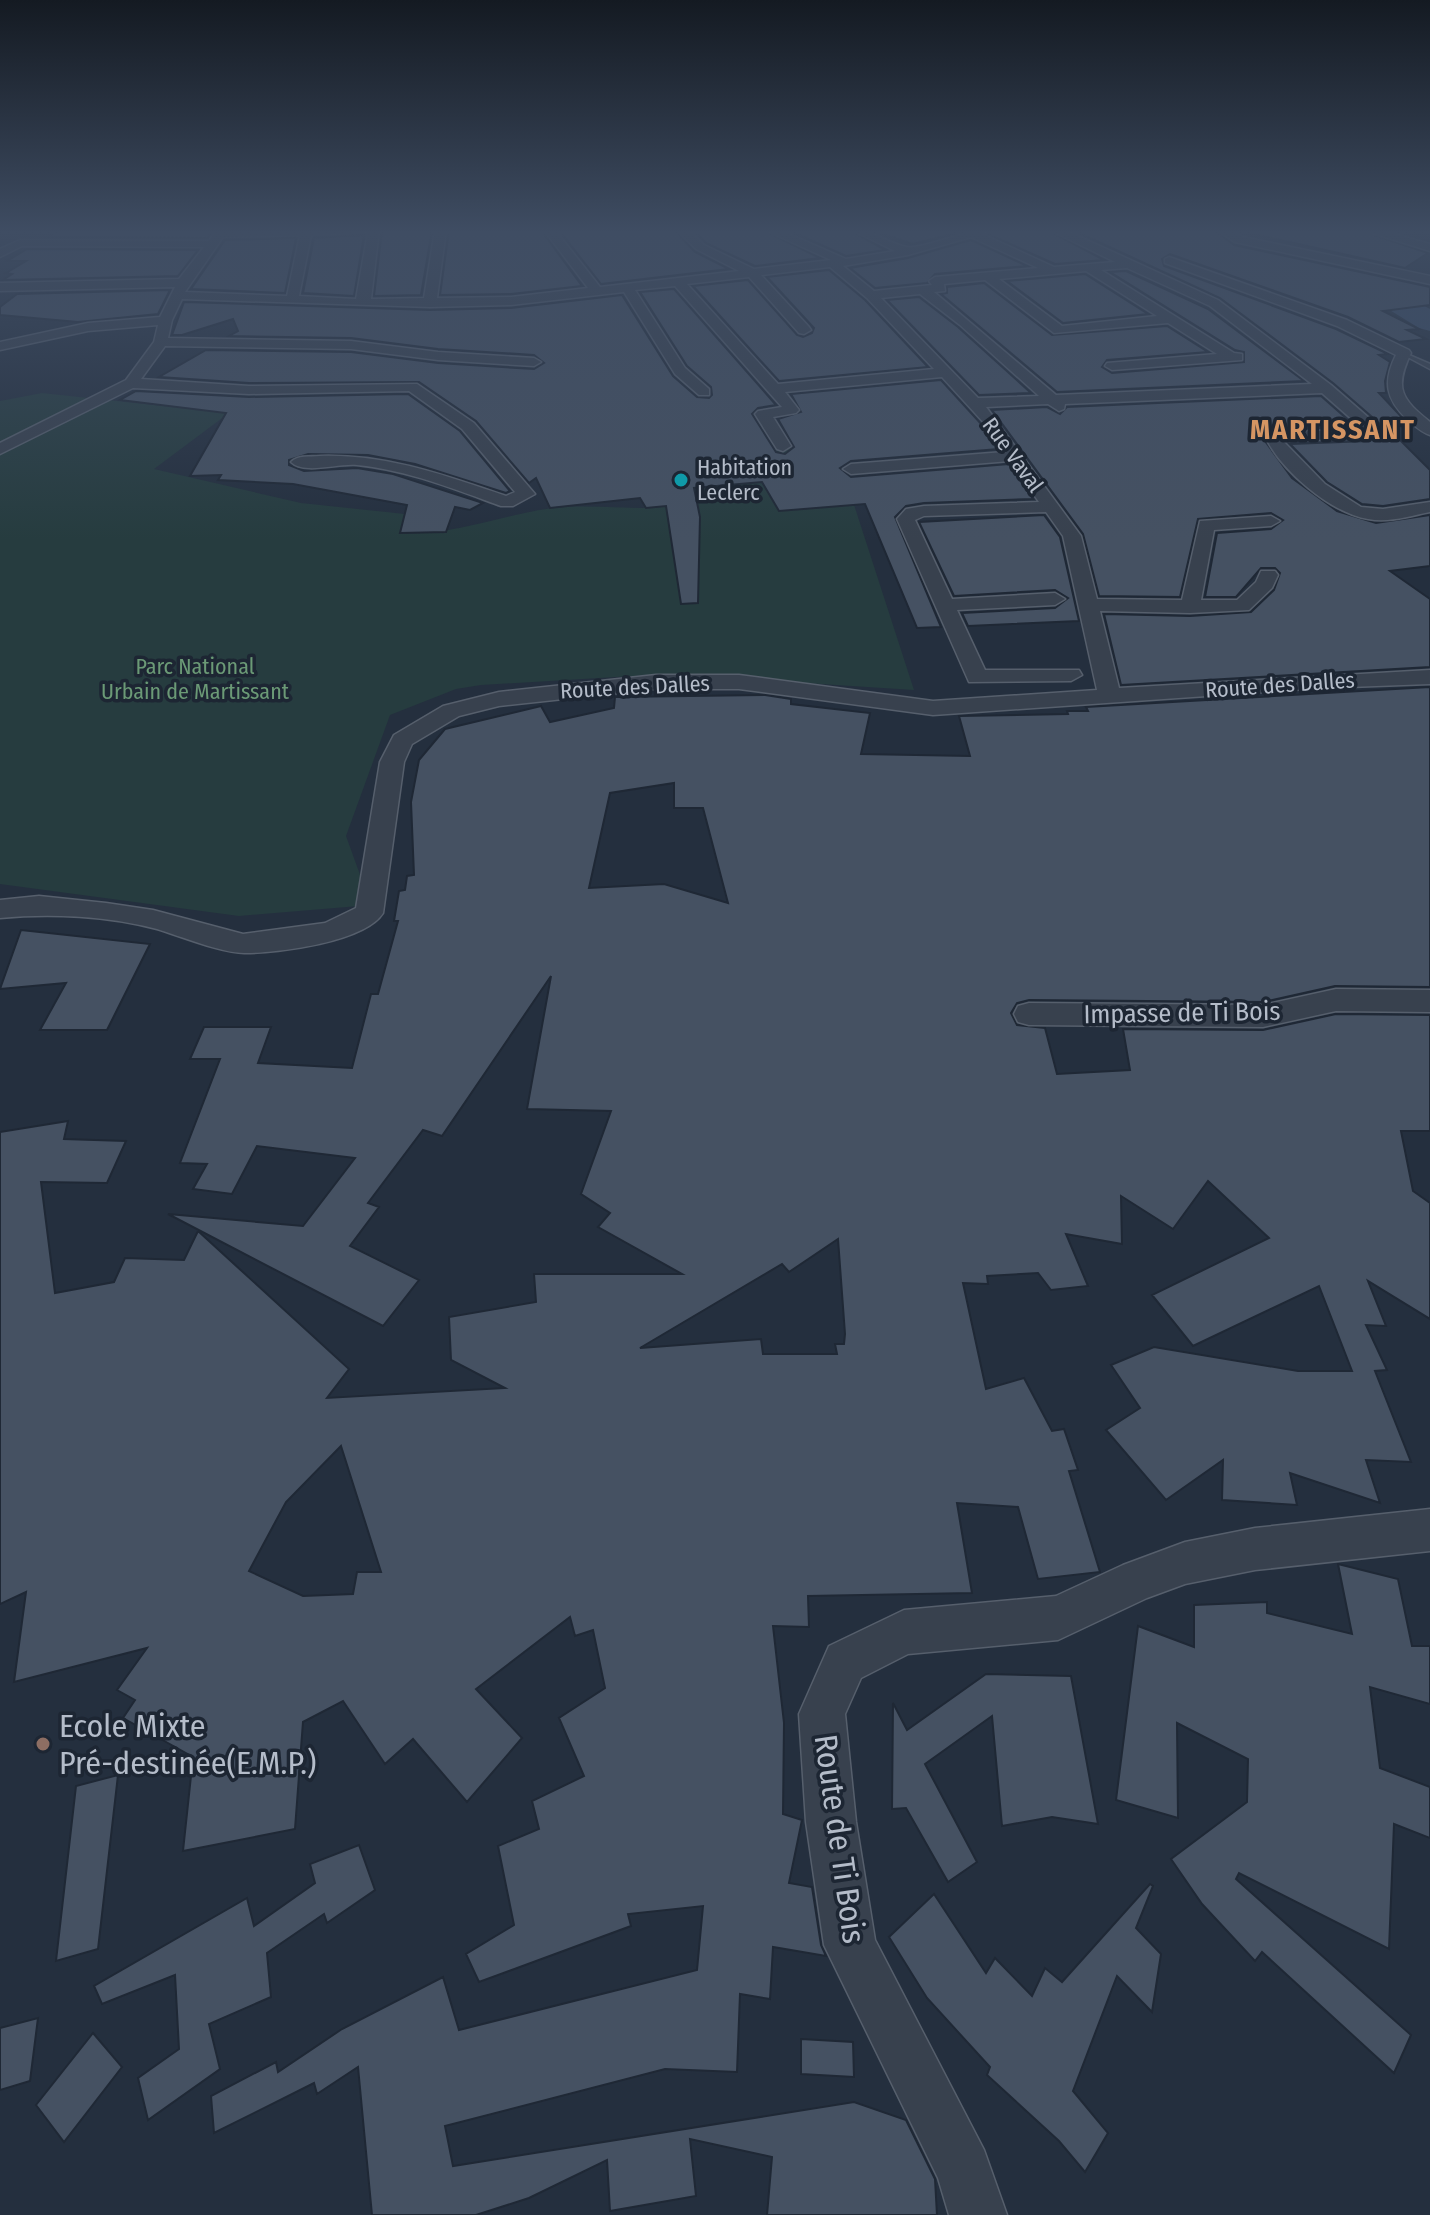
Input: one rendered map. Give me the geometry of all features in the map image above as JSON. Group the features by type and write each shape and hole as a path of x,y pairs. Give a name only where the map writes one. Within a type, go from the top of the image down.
{"street":[{"path":"0,346 59,333"},
{"path":"0,449 131,383 161,342 163,333"},
{"path":"656,333 680,371 704,392"},
{"path":"724,333 791,410 763,414 783,446"},
{"name":"Rue Vaval","path":"907,333 974,403 1072,536 1110,697"},
{"path":"978,333 1059,406"},
{"path":"1193,333 1232,358"},
{"path":"1253,333 1326,388 1371,431 1363,434 1280,434 1273,440 1306,475 1352,510 1382,514 1430,507"},
{"path":"1363,333 1404,353 1393,374 1393,390 1400,404 1430,430"},
{"path":"161,342 351,345 438,356 534,362"},
{"path":"1112,366 1280,354"},
{"path":"773,389 945,372"},
{"path":"131,383 249,390 412,387 468,426 526,494 507,502 418,471 356,460 299,462"},
{"path":"974,403 1059,406 1326,388"},
{"path":"851,469 1015,456"},
{"path":"1051,507 912,513 906,524 977,677 1071,675"},
{"path":"1190,607 1206,525 1271,521"},
{"path":"1088,605 1242,606 1265,584 1268,575"},
{"path":"943,605 1055,599"},
{"name":"Route des Dalles","path":"0,909 39,905 106,912 153,919 243,944 331,932 369,913 392,762 402,740 451,711 499,699 656,682 739,682 933,708 1322,681 1430,677"},
{"name":"Impasse de Ti Bois","path":"1029,1014 1263,1016 1336,1000 1430,1001"},
{"name":"Route de Ti Bois","path":"978,2215 964,2170 850,1945 831,1822 822,1714 845,1662 904,1632 1058,1618 1138,1580 1185,1563 1255,1549 1430,1530"}],"lane":[{"path":"1404,353 1430,367"}],"green space":[{"name":"Parc National Urbain de Martissant","path":"42,393 229,413 154,469 301,503 405,514 400,533 436,532 558,508 645,508 627,457 835,446 914,690 666,674 481,685 456,689 390,715 346,836 371,905 239,916 0,884 0,401"}],"building":[{"path":"234,333 646,333 673,376 697,397 709,398 712,395 711,387 687,366 666,333 713,333 776,405 758,408 752,414 776,452 785,454 794,447 778,419 801,412 791,394 941,380 983,426 999,449 851,461 840,468 851,477 1009,464 1033,499 924,503 906,506 895,517 941,627 917,628 865,504 779,511 762,482 694,488 700,517 698,603 681,604 666,506 646,508 640,498 550,508 536,478 529,483 476,421 419,382 249,383 159,377 206,350 351,352 438,363 534,369 544,363 534,355 438,349 351,338 229,336"},
{"path":"736,333 796,333 803,337 811,333 896,333 928,367 779,381"},
{"path":"919,333 965,333 1031,393 979,395"},
{"path":"988,333 1179,333 1208,352 1107,360 1102,367 1112,373 1244,362 1244,352 1208,333 1240,333 1304,381 1057,392"},
{"path":"1267,333 1345,333 1388,354 1379,355 1390,362 1385,381 1386,393 1379,393 1411,427 1387,427 1430,470 1430,499 1383,506 1362,504 1327,482 1290,444 1369,441 1380,433 1379,423 1333,383"},
{"path":"1381,333 1414,333 1426,339 1399,342"},
{"path":"136,391 249,397 408,394 460,431 510,491 506,493 415,464 368,455 308,454 289,460 289,465 304,471 357,468 393,474 483,503 470,510 455,507 446,532 400,533 407,505 293,484 218,480 221,475 190,476 226,413 120,400"},
{"path":"1321,396 1355,426 1267,430 1262,437 1292,478 1337,511 1376,523 1430,515 1430,566 1390,571 1430,599 1430,667 1121,685 1104,614 1190,616 1251,612 1274,590 1280,573 1275,568 1261,568 1236,597 1205,597 1217,533 1271,529 1283,520 1271,513 1198,519 1180,597 1099,596 1083,534 992,410 1047,407 1060,414 1067,407"},
{"path":"1044,515 1060,537 1079,621 968,626 962,613 1055,608 1068,598 1055,590 954,596 919,522"},
{"path":"1430,687 1430,987 1335,986 1263,1002 1029,1000 1017,1003 1011,1013 1017,1025 1045,1028 1057,1074 1130,1070 1123,1029 1263,1030 1336,1014 1430,1015 1430,1131 1401,1131 1413,1191 1430,1203 1430,1319 1368,1281 1386,1326 1366,1325 1387,1370 1375,1371 1411,1462 1366,1460 1380,1503 1290,1473 1297,1505 1222,1500 1223,1460 1166,1500 1106,1430 1140,1408 1111,1365 1154,1347 1298,1371 1352,1371 1319,1286 1193,1346 1152,1295 1269,1238 1208,1181 1173,1229 1121,1196 1122,1244 1066,1234 1088,1286 1051,1290 1038,1273 987,1276 988,1284 963,1283 986,1389 1024,1378 1052,1431 1064,1429 1078,1470 1069,1471 1100,1572 1038,1579 1018,1507 957,1503 972,1593 808,1596 809,1627 773,1626 784,1723 783,1814 802,1820 789,1883 812,1887 821,1945 826,1956 773,1947 770,1999 740,1994 737,2072 665,2069 445,2126 453,2166 854,2102 906,2120 935,2179 937,2215 767,2215 772,2157 690,2139 696,2196 610,2211 607,2160 529,2198 476,2215 372,2215 358,2067 317,2094 314,2083 214,2133 211,2096 276,2062 278,2072 342,2029 443,1977 459,2030 697,1970 703,1906 628,1914 631,1926 479,1982 466,1954 514,1925 498,1846 539,1829 532,1801 584,1776 559,1718 605,1688 593,1630 575,1636 570,1617 476,1689 522,1738 467,1802 413,1739 385,1764 343,1701 303,1722 295,1829 183,1851 193,1757 123,1718 135,1700 117,1690 147,1648 14,1682 26,1592 0,1604 0,1132 68,1121 64,1139 126,1141 107,1183 41,1182 55,1293 114,1282 125,1258 184,1260 198,1231 349,1369 327,1398 505,1388 451,1360 449,1317 536,1302 534,1274 682,1274 598,1227 610,1213 581,1194 611,1111 527,1109 551,976 442,1136 423,1130 368,1203 379,1207 350,1246 419,1280 383,1326 168,1214 303,1226 355,1158 257,1146 232,1194 193,1189 207,1164 180,1163 220,1059 190,1059 204,1027 271,1027 258,1063 352,1068 371,994 378,994 398,921 394,921 399,891 405,890 407,876 414,875 411,802 419,760 445,729 541,706 550,722 614,708 615,697 765,695 791,699 791,704 870,713 861,754 970,756 959,716 1068,714 1067,711 1088,711 1086,707","holes":["674,783 674,808 703,808 728,903 664,884 589,888 610,793","838,1239 845,1334 844,1344 835,1344 837,1354 763,1354 761,1339 640,1348 782,1264 789,1272","341,1446 381,1572 357,1572 353,1594 303,1596 249,1571 286,1502"]},
{"path":"21,930 150,944 107,1030 40,1030 66,983 0,989"},
{"path":"1338,1564 1398,1579 1412,1646 1430,1646 1430,1704 1370,1687 1380,1768 1430,1787 1430,1838 1394,1824 1389,1949 1239,1873 1236,1879 1411,2035 1394,2073 1262,1952 1255,1961 1202,1904 1171,1859 1247,1802 1248,1759 1177,1723 1178,1818 1116,1800 1138,1626 1194,1647 1194,1605 1267,1602 1267,1613 1352,1634"},
{"path":"986,1674 1071,1676 1098,1824 1052,1817 1002,1826 992,1716 925,1764 977,1862 948,1882 906,1808 892,1809 893,1703 907,1730"},
{"path":"118,1775 98,1949 56,1961 76,1786"},
{"path":"359,1845 375,1890 327,1923 324,1914 267,1953 271,1997 209,2024 220,2069 148,2120 138,2078 179,2049 175,1975 102,2004 94,1986 247,1898 254,1926 315,1883 310,1864"},
{"path":"1150,1884 1153,1886 1136,1928 1161,1954 1152,2012 1117,1976 1073,2091 1108,2133 1085,2172 1059,2141 987,2075 990,2067 927,1998 889,1937 934,1894 986,1973 995,1958 1032,1996 1045,1968 1062,1982"},
{"path":"38,2018 30,2081 0,2090 0,2028"},
{"path":"93,2033 122,2067 64,2142 36,2105"},
{"path":"801,2039 853,2042 854,2077 801,2074"}],"place":[{"name":"Habitation Leclerc","path":"681,480"},
{"name":"Ecole Mixte Pré-destinée(E.M.P.)","path":"43,1744"}],"district":[{"name":"MARTISSANT","path":"1333,429"}]}
